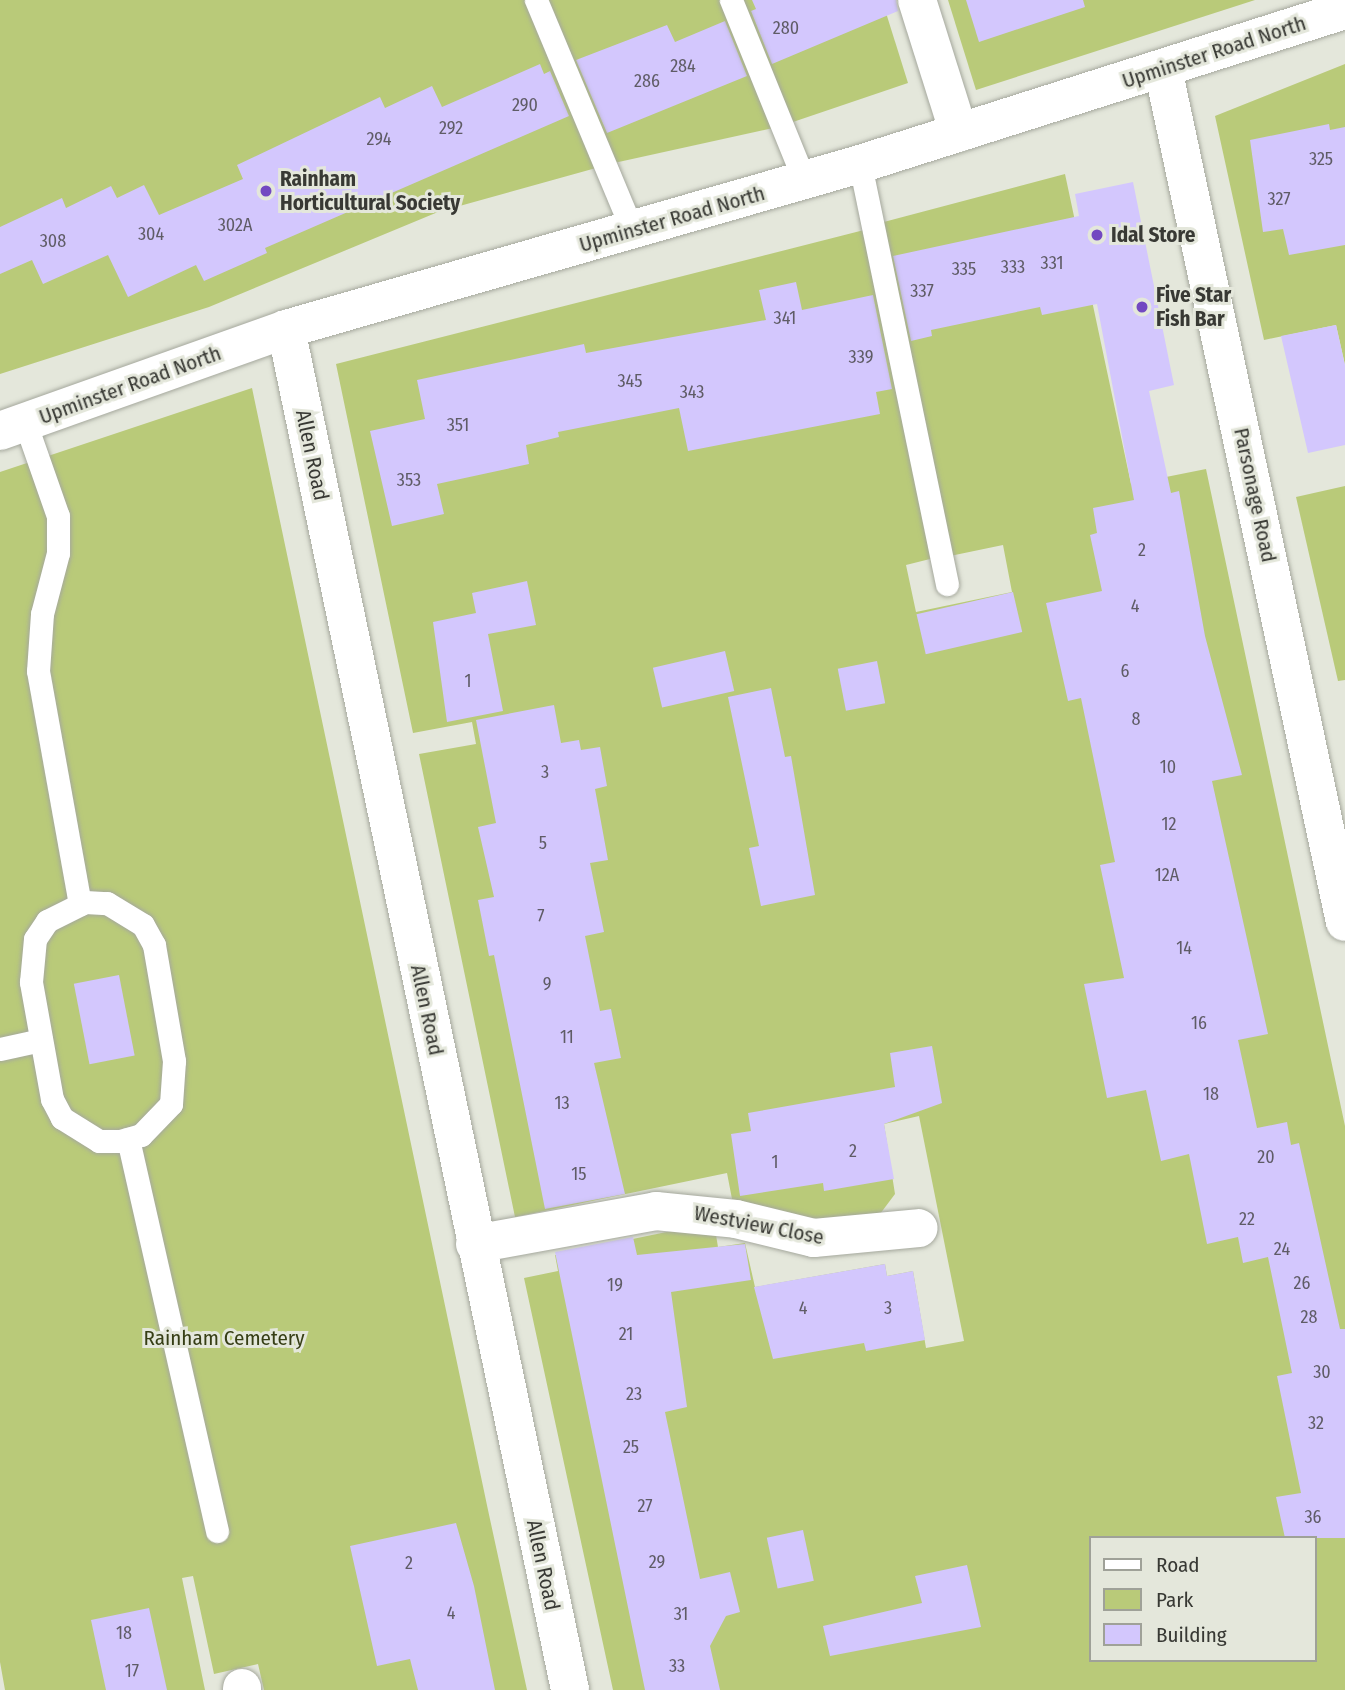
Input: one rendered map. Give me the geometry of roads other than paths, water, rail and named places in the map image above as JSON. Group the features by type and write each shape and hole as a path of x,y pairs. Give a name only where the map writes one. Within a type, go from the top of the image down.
{"street":[{"path":"917,0 959,133"},
{"name":"Upminster Road North","path":"13,427 286,329 860,164 1345,10"},
{"name":"Parsonage Road","path":"1163,69 1345,922"},
{"name":"Allen Road","path":"286,329 570,1690"},
{"name":"Westview Close","path":"475,1244 656,1211 736,1219 814,1238 919,1228"}],"lane":[{"path":"536,0 632,230"},
{"path":"731,0 804,180"},
{"path":"860,164 947,584"},
{"path":"13,427 58,516 58,553 42,614 38,671 80,904"},
{"path":"107,903 127,911 144,925 153,945 176,1083 159,1122 128,1139 99,1141 62,1118 52,1099 41,1040 29,960 35,939 47,921 80,904 107,903"},
{"path":"0,1049 41,1040"},
{"path":"128,1139 217,1531"}],"place":[{"name":"Rainham Horticultural Society","path":"266,191"},
{"name":"Idal Store","path":"1097,235"},
{"name":"Five Star Fish Bar","path":"1142,307"}],"park label":[{"name":"Rainham Cemetery","path":"224,1338"}]}
